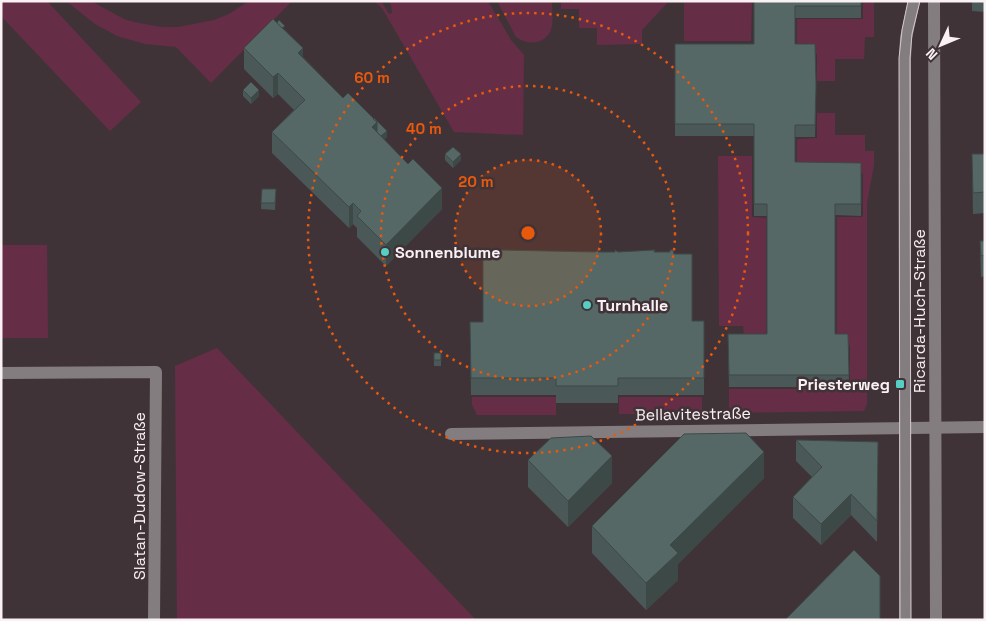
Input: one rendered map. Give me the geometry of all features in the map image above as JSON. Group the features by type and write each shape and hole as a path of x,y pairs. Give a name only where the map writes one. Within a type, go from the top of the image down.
{"street":[{"path":"905,620 905,58 906,38 914,1"},
{"name":"Ricarda-Huch-Straße","path":"934,1 936,620"},
{"name":"Slatan-Dudow-Straße","path":"1,373 156,372 154,620"},
{"name":"Bellavitestraße","path":"451,434 985,427"}],"shaded area":[{"path":"1,1 47,1 141,102 110,131 1,16"},
{"path":"66,1 91,1 124,19 134,22 161,27 178,27 214,20 229,14 249,1 292,1 211,83 176,47 145,44 117,36 95,24"},
{"path":"374,1 381,1 389,14 392,13 391,5 388,1 488,1 511,40 524,55 523,135 454,132 382,8"},
{"path":"497,1 552,1 552,26 550,32 546,37 537,42 521,40 516,37"},
{"path":"561,1 669,1 642,30 642,44 597,45 597,28 579,28 579,9 561,9"},
{"path":"684,1 752,1 751,41 684,41"},
{"path":"863,1 874,1 874,37 865,37 864,59 835,59 835,81 817,81 817,54 797,54 797,19 863,19"},
{"path":"817,113 835,113 835,135 865,135 865,151 874,151 874,165 867,203 867,404 864,411 733,413 729,407 729,389 850,389 850,345 837,344 837,217 863,217 863,173 797,173 797,139 817,138"},
{"path":"718,156 752,156 752,217 766,218 766,335 744,335 743,326 719,326"},
{"path":"1,245 47,245 48,338 1,338"},
{"path":"217,348 476,620 177,620 175,366"},
{"path":"472,397 556,397 556,415 477,415 472,405"},
{"path":"619,397 702,397 702,414 619,414"}],"building":[{"path":"754,1 861,1 861,6 795,6 795,44 815,44 816,84 815,125 795,125 795,162 861,163 861,204 835,204 835,334 848,334 849,375 729,375 728,334 767,334 767,204 754,204 754,124 675,124 675,44 754,44"},
{"path":"273,19 303,48 298,53 343,98 348,93 377,122 372,127 408,164 413,159 442,188 386,245 357,216 361,211 353,203 349,207 272,132 305,100 278,73 273,77 244,48"},
{"path":"279,20 285,26 282,28 277,23"},
{"path":"251,82 259,90 251,98 243,90"},
{"path":"374,118 387,131 381,136 377,132 377,122"},
{"path":"453,147 461,154 453,162 445,154"},
{"path":"972,154 985,154 985,192 973,193"},
{"path":"262,189 276,189 275,203 261,203"},
{"path":"980,241 985,241 985,255 981,256"},
{"name":"Turnhalle","path":"501,250 595,252 599,250 598,252 615,252 615,250 618,252 655,250 654,252 670,252 670,250 673,250 674,254 692,254 692,321 704,321 704,378 618,378 618,386 556,386 556,378 471,378 470,322 483,322 483,254 501,254"},
{"path":"434,353 441,353 441,360 434,360"},
{"path":"746,433 764,452 670,545 678,553 646,583 592,526 684,434"},
{"path":"591,436 612,456 568,501 528,460 551,438"},
{"path":"796,440 878,442 877,521 851,494 821,524 793,497 822,467"},
{"path":"854,550 880,576 880,620 785,620"}],"tram line":[{"path":"900,620 899,58 908,1"},
{"path":"911,620 910,58 912,34 920,1"}],"place":[{"name":"Sonnenblume","path":"385,252"},
{"name":"Turnhalle","path":"587,305"},
{"name":"Priesterweg","path":"900,384"}]}
